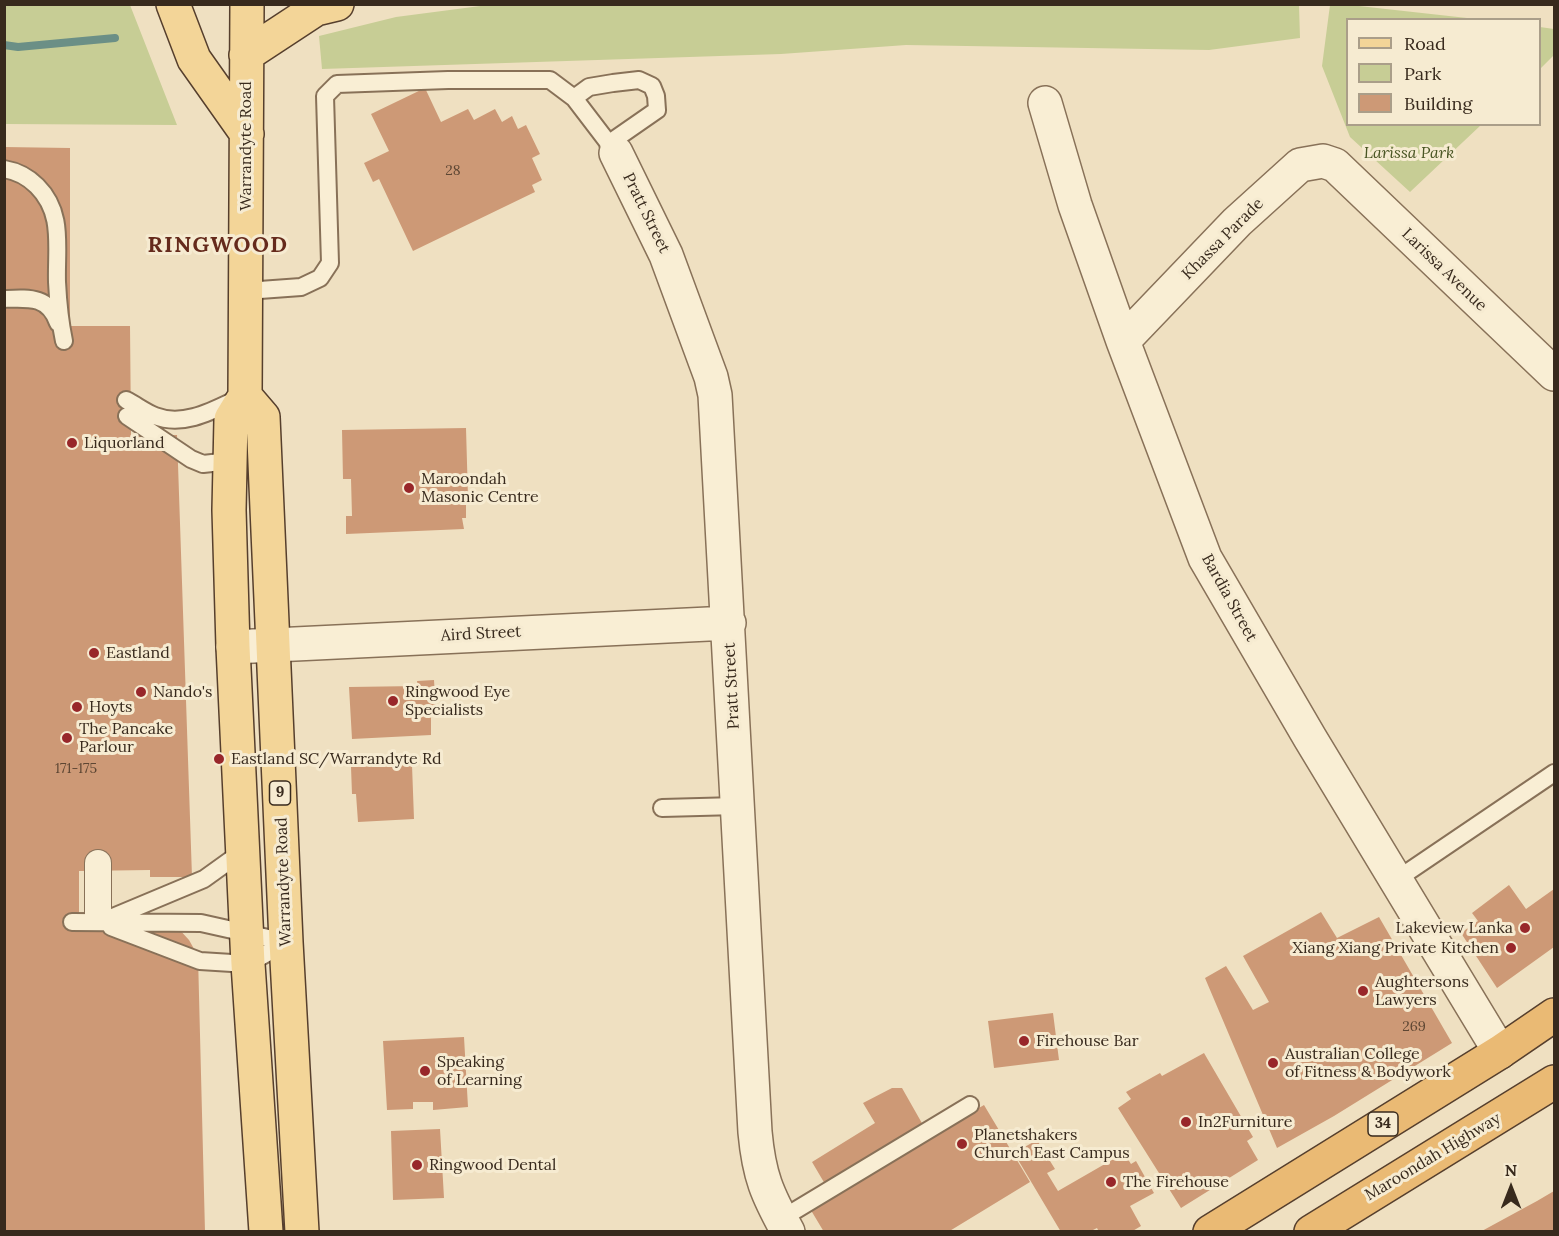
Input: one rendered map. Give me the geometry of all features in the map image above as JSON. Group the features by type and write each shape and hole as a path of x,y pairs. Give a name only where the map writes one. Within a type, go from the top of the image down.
{"highway":[{"name":"34","path":"1210,1232 1500,1052 1554,1015"},
{"name":"Maroondah Highway","path":"1311,1232 1554,1082"}],"main road":[{"path":"173,4 194,59 247,134"},
{"name":"Warrandyte Road","path":"247,4 246,291 273,645 302,1232"},
{"path":"246,55 316,9 338,4"},
{"path":"254,406 230,461 233,646 248,948 266,1232"}],"street":[{"name":"Bardia Street","path":"1046,103 1075,205 1123,341 1205,558 1310,738 1500,1052"},
{"name":"Pratt Street","path":"612,148 666,255 715,395 729,623 749,1047 758,1163 764,1185 785,1225"},
{"name":"Khassa Parade","path":"1123,341 1237,222 1300,165 1323,161 1335,165"},
{"name":"Larissa Avenue","path":"1335,165 1554,375"},
{"name":"Aird Street","path":"233,646 729,623"},
{"path":"98,863 99,919"}],"lane":[{"path":"246,291 301,287 320,278 330,263 324,96 337,84 448,80 550,80 569,94 612,148 657,110 656,96 652,86 639,80 589,87 569,94"},
{"path":"4,169 13,170 32,181 47,196 55,215 58,242 59,316 64,342 54,311 45,303 29,298 4,299"},
{"path":"230,461 203,464 191,459 127,408 156,417 173,419 254,406"},
{"path":"1396,880 1554,773"},
{"path":"662,808 737,806"},
{"path":"99,919 204,879 243,851"},
{"path":"99,919 200,961 248,948 286,942"},
{"path":"72,922 99,919 201,923 248,948 286,942"},
{"path":"785,1225 970,1105"}],"green space":[{"path":"5,4 130,5 177,125 5,124"},
{"path":"488,5 1299,5 1300,38 1209,50 906,45 781,54 322,69 319,36 396,17"},
{"name":"Larissa Park","path":"1330,5 1350,5 1467,18 1346,18 1346,126 1480,126 1410,192 1350,137 1322,66"},
{"path":"1541,27 1554,29 1554,55 1541,68"}],"building":[{"path":"425,88 441,122 468,109 474,120 495,109 502,122 512,116 518,129 526,125 540,154 532,158 542,180 532,185 535,192 413,251 379,179 373,182 364,163 389,151 371,114"},
{"name":"Eastland","path":"4,147 70,148 70,326 130,326 131,435 177,435 192,877 150,877 150,870 79,871 79,915 178,928 189,940 198,956 205,1232 4,1232"},
{"name":"Maroondah Masonic Centre","path":"466,428 468,498 461,498 461,505 466,505 466,518 462,518 464,529 346,534 346,516 352,516 351,479 343,479 342,430"},
{"name":"Ringwood Eye Specialists","path":"434,680 436,713 431,714 431,735 352,739 349,687 418,686 417,681"},
{"path":"412,765 414,819 358,822 356,794 352,794 351,767"},
{"path":"1509,885 1526,909 1554,889 1554,947 1497,988 1461,933 1478,921 1472,913"},
{"path":"1321,912 1337,938 1379,917 1452,1043 1334,1116 1277,1148 1205,978 1226,966 1253,1010 1269,1002 1243,956"},
{"name":"Firehouse Bar","path":"1053,1013 1059,1060 994,1068 988,1021"},
{"name":"Speaking of Learning","path":"464,1037 468,1107 433,1110 433,1102 413,1102 413,1109 387,1110 383,1041"},
{"name":"In2Furniture","path":"1204,1053 1253,1137 1247,1141 1258,1160 1181,1208 1118,1108 1131,1099 1126,1092"},
{"path":"892,1088 902,1088 923,1125 825,1184 812,1162 875,1123 863,1103"},
{"name":"Planetshakers Church East Campus","path":"984,1105 1030,1182 948,1232 824,1232 809,1207"},
{"name":"Ringwood Dental","path":"440,1129 444,1198 393,1200 391,1131"},
{"name":"The Firehouse","path":"1037,1140 1055,1169 1047,1173 1058,1191 1124,1153 1131,1164 1136,1161 1154,1193 1130,1206 1141,1226 1131,1232 1099,1232 1097,1228 1089,1232 1061,1232 1014,1153"},
{"path":"1554,1191 1554,1232 1480,1232 1537,1201"}],"waterway":[{"path":"4,45 18,47 115,38"}],"place":[{"name":"Liquorland","path":"72,443"},
{"name":"Maroondah Masonic Centre","path":"409,488"},
{"name":"Eastland","path":"94,653"},
{"name":"Nando's","path":"141,692"},
{"name":"Ringwood Eye Specialists","path":"393,701"},
{"name":"Hoyts","path":"77,707"},
{"name":"The Pancake Parlour","path":"67,738"},
{"name":"Eastland SC/Warrandyte Rd","path":"219,759"},
{"name":"Lakeview Lanka","path":"1525,928"},
{"name":"Xiang Xiang Private Kitchen","path":"1511,948"},
{"name":"Aughtersons Lawyers","path":"1363,991"},
{"name":"Firehouse Bar","path":"1024,1041"},
{"name":"Australian College of Fitness & Bodywork","path":"1273,1063"},
{"name":"Speaking of Learning","path":"425,1071"},
{"name":"In2Furniture","path":"1186,1122"},
{"name":"Planetshakers Church East Campus","path":"962,1144"},
{"name":"Ringwood Dental","path":"417,1165"},
{"name":"The Firehouse","path":"1111,1182"}],"district":[{"name":"RINGWOOD","path":"218,246"}]}
